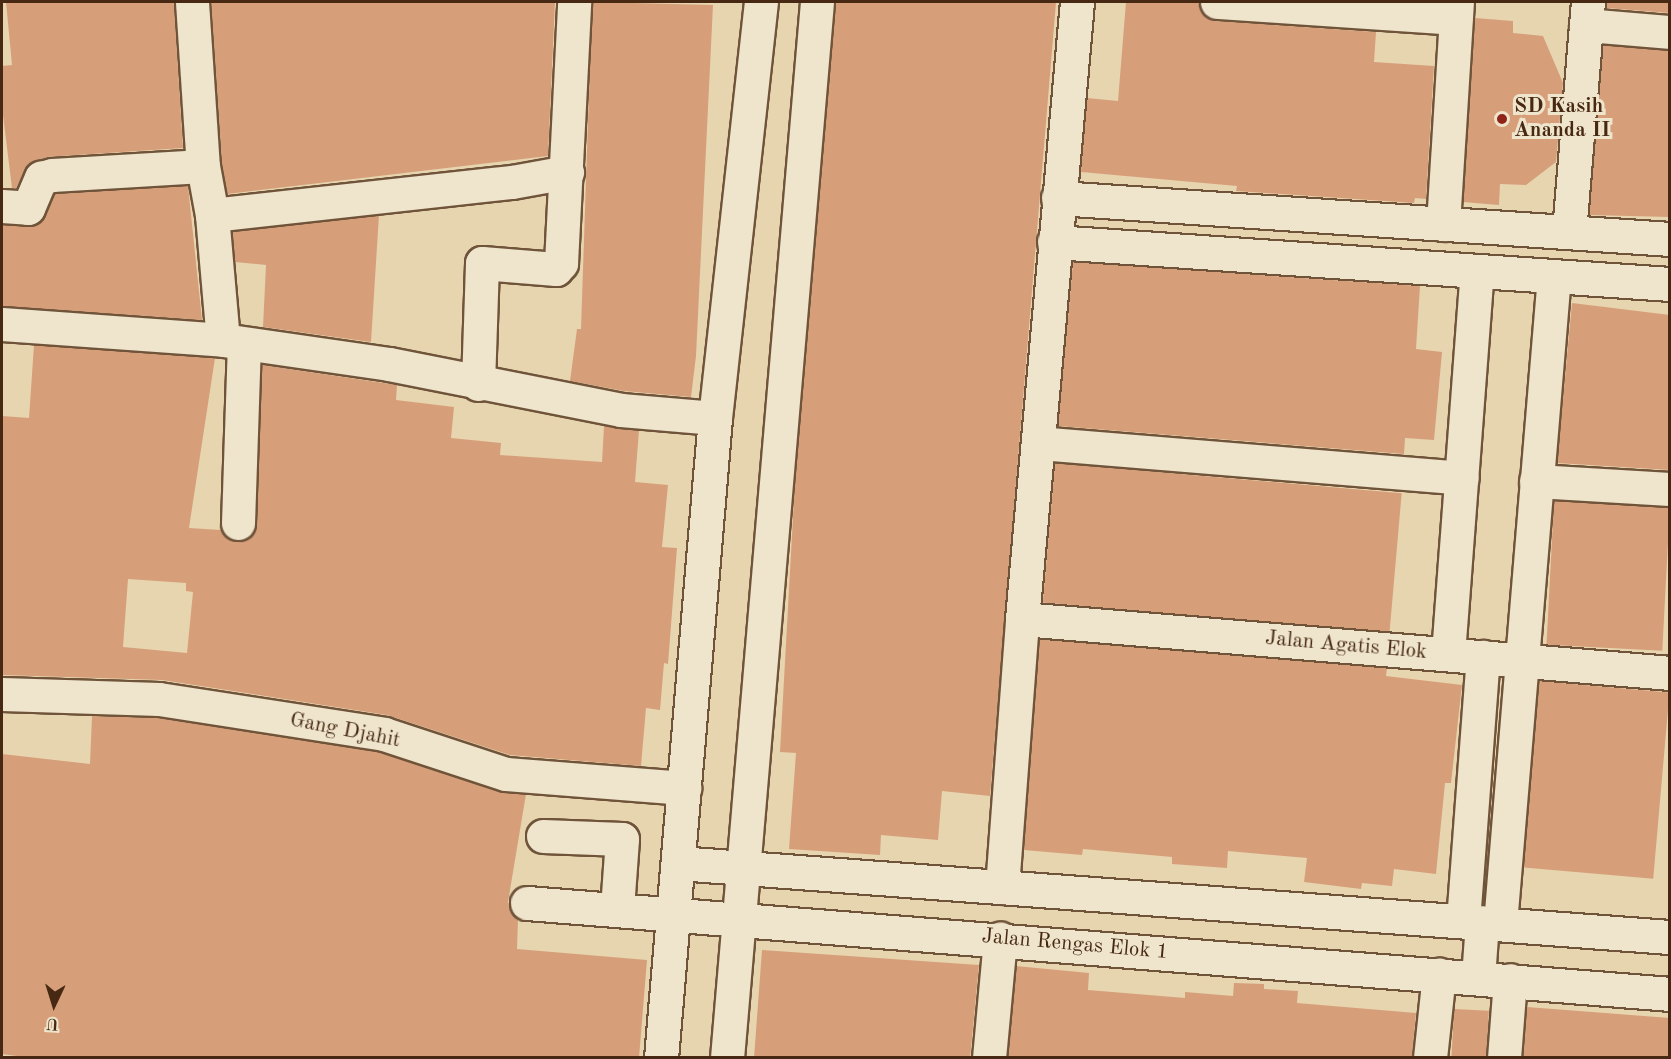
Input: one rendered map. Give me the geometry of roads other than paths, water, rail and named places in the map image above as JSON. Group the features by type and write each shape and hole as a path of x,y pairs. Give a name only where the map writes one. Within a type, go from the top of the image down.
{"street":[{"path":"192,2 203,166 233,343 238,523"},
{"path":"478,384 480,267 485,261 559,267 567,172 574,2"},
{"path":"661,1058 715,418 761,2"},
{"path":"727,1058 817,2"},
{"path":"1002,887 1022,619 1077,2"},
{"path":"1217,2 1456,10 1443,224"},
{"path":"1569,232 1587,13 1670,32"},
{"path":"2,206 28,208 41,178 52,174 203,166"},
{"path":"212,215 512,182 567,172"},
{"path":"1058,198 1670,239"},
{"path":"1054,242 1670,284"},
{"path":"1448,654 1477,271"},
{"path":"1482,922 1522,661 1554,276"},
{"path":"2,324 233,343 389,364 478,384 621,410 715,418"},
{"path":"1038,443 1462,478"},
{"path":"1536,482 1670,489"},
{"name":"Jalan Agatis Elok","path":"1022,619 1670,673"},
{"path":"1483,657 1482,922 1494,979 1504,1058"},
{"name":"Gang Djahit","path":"2,694 159,699 384,734 506,774 684,788"},
{"path":"543,836 622,839 617,909"},
{"path":"678,863 1670,937"},
{"name":"Jalan Rengas Elok 1","path":"527,903 740,918 1670,994"},
{"path":"989,1058 1000,939"},
{"path":"1430,1058 1439,974"}],"place":[{"name":"SD Kasih Ananda II","path":"1502,119"}]}
